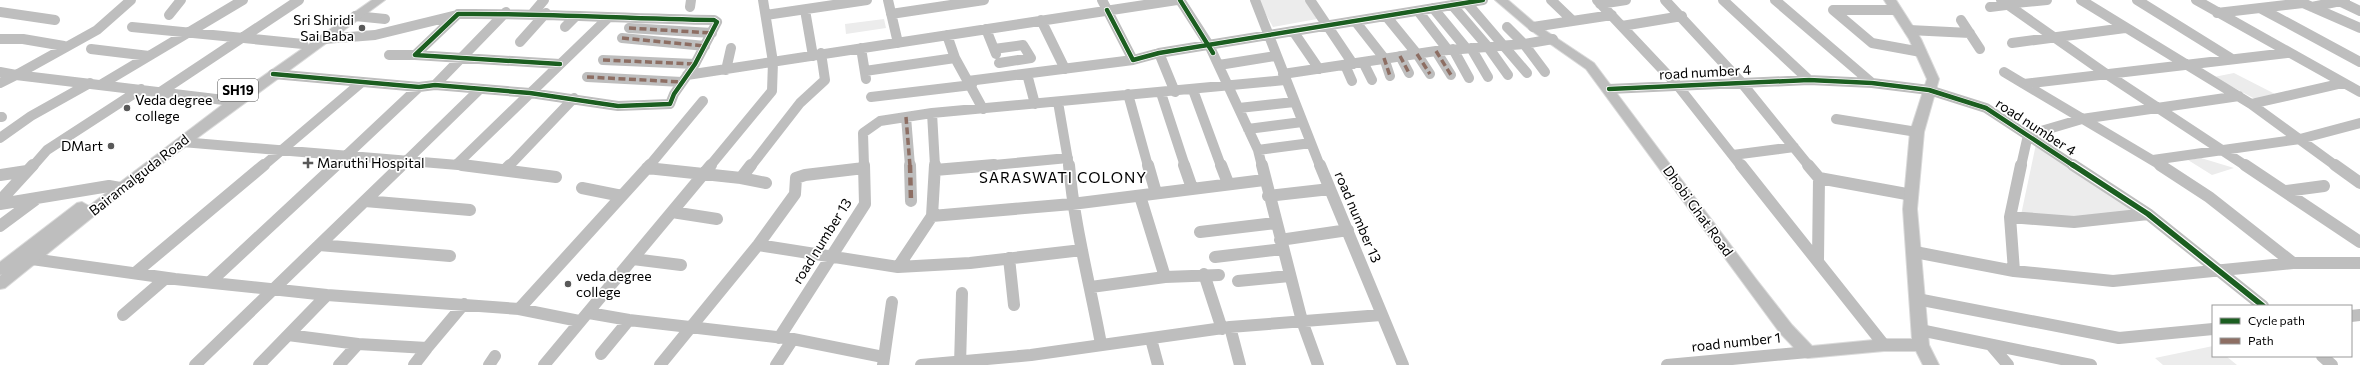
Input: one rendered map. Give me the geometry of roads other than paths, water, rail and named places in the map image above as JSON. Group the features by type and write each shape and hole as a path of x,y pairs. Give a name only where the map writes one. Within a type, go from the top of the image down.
{"main road":[{"name":"Bairamalguda Road","path":"0,270 114,187 224,100 303,44 370,0"},
{"name":"Bairamalguda Road","path":"0,284 32,260 114,187 182,142 273,74 379,0"},
{"name":"Dhobi Ghat Road","path":"1501,0 1533,27 1553,39 1590,66 1609,89 1786,329 1808,352"},
{"path":"1893,5 1921,52 1933,79 1917,132 1910,209 1915,252 1920,337 1931,365"},
{"path":"1808,352 1884,345 1920,337"}],"street":[{"path":"0,83 64,46 97,30 131,0"},
{"path":"169,15 181,0"},
{"path":"102,84 244,0"},
{"path":"162,91 299,0"},
{"path":"534,13 544,0"},
{"path":"544,365 772,91 773,62 763,0"},
{"path":"766,15 867,0"},
{"path":"888,0 898,43"},
{"path":"891,14 950,3 984,0"},
{"path":"1102,0 1133,60"},
{"path":"587,78 684,79 773,62 1177,0"},
{"path":"1180,0 1209,45 1219,64 1258,150 1264,180 1289,276 1302,321 1318,365"},
{"name":"road number 13","path":"1255,0 1275,56 1403,365"},
{"path":"1310,0 1326,26 1354,64 1372,80"},
{"path":"871,97 1133,60 1159,53 1483,0"},
{"path":"1551,0 1573,22"},
{"path":"1598,2 1626,0"},
{"path":"1665,0 1682,16 1740,82 1819,178 1818,260"},
{"path":"1723,0 1809,80"},
{"path":"1775,0 1872,82"},
{"path":"1990,7 2004,3 2047,0"},
{"path":"2081,0 2184,64 2239,96 2359,182"},
{"path":"2137,0 2232,59"},
{"path":"2196,0 2287,53 2360,92"},
{"path":"2312,7 2342,1 2360,11"},
{"path":"1598,2 1678,86 1818,260 1884,345"},
{"path":"2217,13 2299,2 2360,28"},
{"path":"1467,3 1506,46 1527,73"},
{"path":"2004,3 2158,109 2286,191 2360,242"},
{"path":"1452,5 1488,47 1508,75"},
{"path":"1893,5 1833,10 1865,39 1872,43 1921,52"},
{"path":"1433,8 1468,48 1488,77"},
{"path":"2260,8 2360,62"},
{"path":"741,178 800,102 825,80 805,10"},
{"path":"1418,11 1450,50 1469,78"},
{"path":"0,12 54,20"},
{"path":"435,85 506,12"},
{"path":"273,74 419,87 435,85 479,90 530,93 574,98 618,106 670,104 684,79 695,64 717,22 714,20 608,18 546,13 506,12 458,14 414,24 392,33 377,36 343,40 324,39"},
{"path":"520,42 546,13"},
{"path":"415,55 458,14"},
{"path":"1533,27 1612,15"},
{"path":"355,16 385,19"},
{"path":"565,28 576,16"},
{"path":"1386,16 1417,54 1430,74"},
{"path":"1622,26 1682,16"},
{"path":"457,164 608,18"},
{"path":"1041,20 1065,69"},
{"path":"1961,20 1980,49"},
{"path":"1355,21 1384,58 1390,76"},
{"path":"132,27 191,31 303,44"},
{"path":"1507,27 1524,44 1545,72"},
{"path":"629,28 712,33"},
{"path":"2012,43 2125,28"},
{"path":"986,29 994,49 1000,63 1031,58 1024,45 994,49"},
{"path":"1909,30 1970,33"},
{"path":"1293,31 1319,69"},
{"path":"947,35 955,58 983,109"},
{"path":"622,38 705,46"},
{"path":"0,39 22,39 64,46"},
{"path":"1101,344 1091,287 1072,204 1068,158 1058,102 1128,94 1175,92 1230,86 1384,58 1436,51 1524,44 1553,39"},
{"path":"726,70 731,48"},
{"path":"861,48 866,75 955,58"},
{"path":"91,49 149,56"},
{"path":"1436,51 1451,74"},
{"path":"1159,53 1175,92"},
{"path":"2024,84 2105,73 2287,53"},
{"path":"388,55 415,55 560,64"},
{"path":"1219,64 1275,56"},
{"path":"1400,56 1409,73"},
{"path":"603,60 695,64"},
{"path":"1352,81 1354,64"},
{"path":"0,72 162,91 224,100"},
{"path":"2004,72 2153,160 2209,197 2293,263"},
{"path":"1026,74 1035,104"},
{"name":"road number 4","path":"1609,89 1809,80 1872,82 1929,90 1986,108 2148,214 2261,305"},
{"path":"135,273 362,82"},
{"path":"0,138 31,116 90,83"},
{"path":"2251,104 2343,83"},
{"path":"210,282 419,87"},
{"path":"0,201 26,171 47,150 141,89"},
{"path":"196,365 479,90"},
{"path":"1193,90 1228,183"},
{"path":"1161,93 1192,188"},
{"path":"1128,94 1156,193"},
{"path":"2014,271 2010,217 2028,135 2082,119 2239,96"},
{"path":"505,170 574,98"},
{"path":"519,309 647,168 703,101"},
{"name":"road number 13","path":"779,338 830,256 865,204 863,133 880,121 932,113 1058,102"},
{"path":"1239,108 1294,102"},
{"path":"898,268 932,216 936,170 932,113"},
{"path":"906,117 911,201"},
{"path":"1836,119 1917,132"},
{"path":"1248,129 1302,122"},
{"path":"2153,160 2300,139 2360,122"},
{"path":"182,142 457,164 556,177"},
{"path":"1258,150 1311,143"},
{"path":"1733,155 1794,147"},
{"path":"936,170 1068,158"},
{"path":"647,168 741,178 766,183"},
{"path":"660,365 758,245 795,194 796,178 805,175 864,168"},
{"path":"0,175 26,171"},
{"path":"1819,178 1912,195"},
{"path":"932,216 1072,204 1228,183 1264,180"},
{"path":"2286,191 2324,186"},
{"path":"0,204 114,187"},
{"path":"582,188 622,196"},
{"path":"1268,196 1330,189"},
{"path":"1140,196 1165,277"},
{"path":"0,226 37,198"},
{"path":"365,201 470,210"},
{"path":"0,212 14,202"},
{"path":"672,212 717,218"},
{"path":"2010,217 2074,222 2148,214"},
{"path":"1200,232 1275,223"},
{"path":"1215,257 1281,245 1348,230"},
{"path":"319,245 450,256"},
{"path":"758,245 898,268 1082,250"},
{"path":"1915,252 2014,271 2113,281 2293,263 2360,263"},
{"path":"1009,258 1014,305"},
{"path":"633,259 681,264"},
{"path":"32,260 166,278 275,288 328,295 464,304 584,317 693,326 793,339 883,361 892,302"},
{"path":"1204,274 1240,365"},
{"path":"1091,287 1165,277 1204,274 1219,275"},
{"path":"1238,281 1289,276"},
{"path":"123,315 166,278"},
{"path":"959,363 962,293"},
{"path":"259,365 328,295"},
{"path":"1917,299 2119,338 2212,330"},
{"path":"414,365 464,304"},
{"path":"921,365 1032,360 1101,344 1151,339 1226,328 1381,315"},
{"path":"600,354 629,320"},
{"path":"288,335 358,344 427,348"},
{"path":"1920,337 1991,345 2091,365"},
{"path":"776,365 793,339"},
{"path":"1151,339 1158,365"},
{"path":"338,365 358,344"},
{"path":"1991,345 2008,365"},
{"name":"road number 1","path":"1667,365 1709,363 1808,352"},
{"path":"2323,357 2332,365"}],"place":[{"name":"Sri Shiridi Sai Baba","path":"362,28"},
{"name":"Veda degree college","path":"127,108"},
{"name":"DMart","path":"111,146"},
{"name":"Maruthi Hospital","path":"308,163"},
{"name":"veda degree college","path":"568,284"}],"district":[{"name":"SARASWATI COLONY","path":"1063,178"}]}
